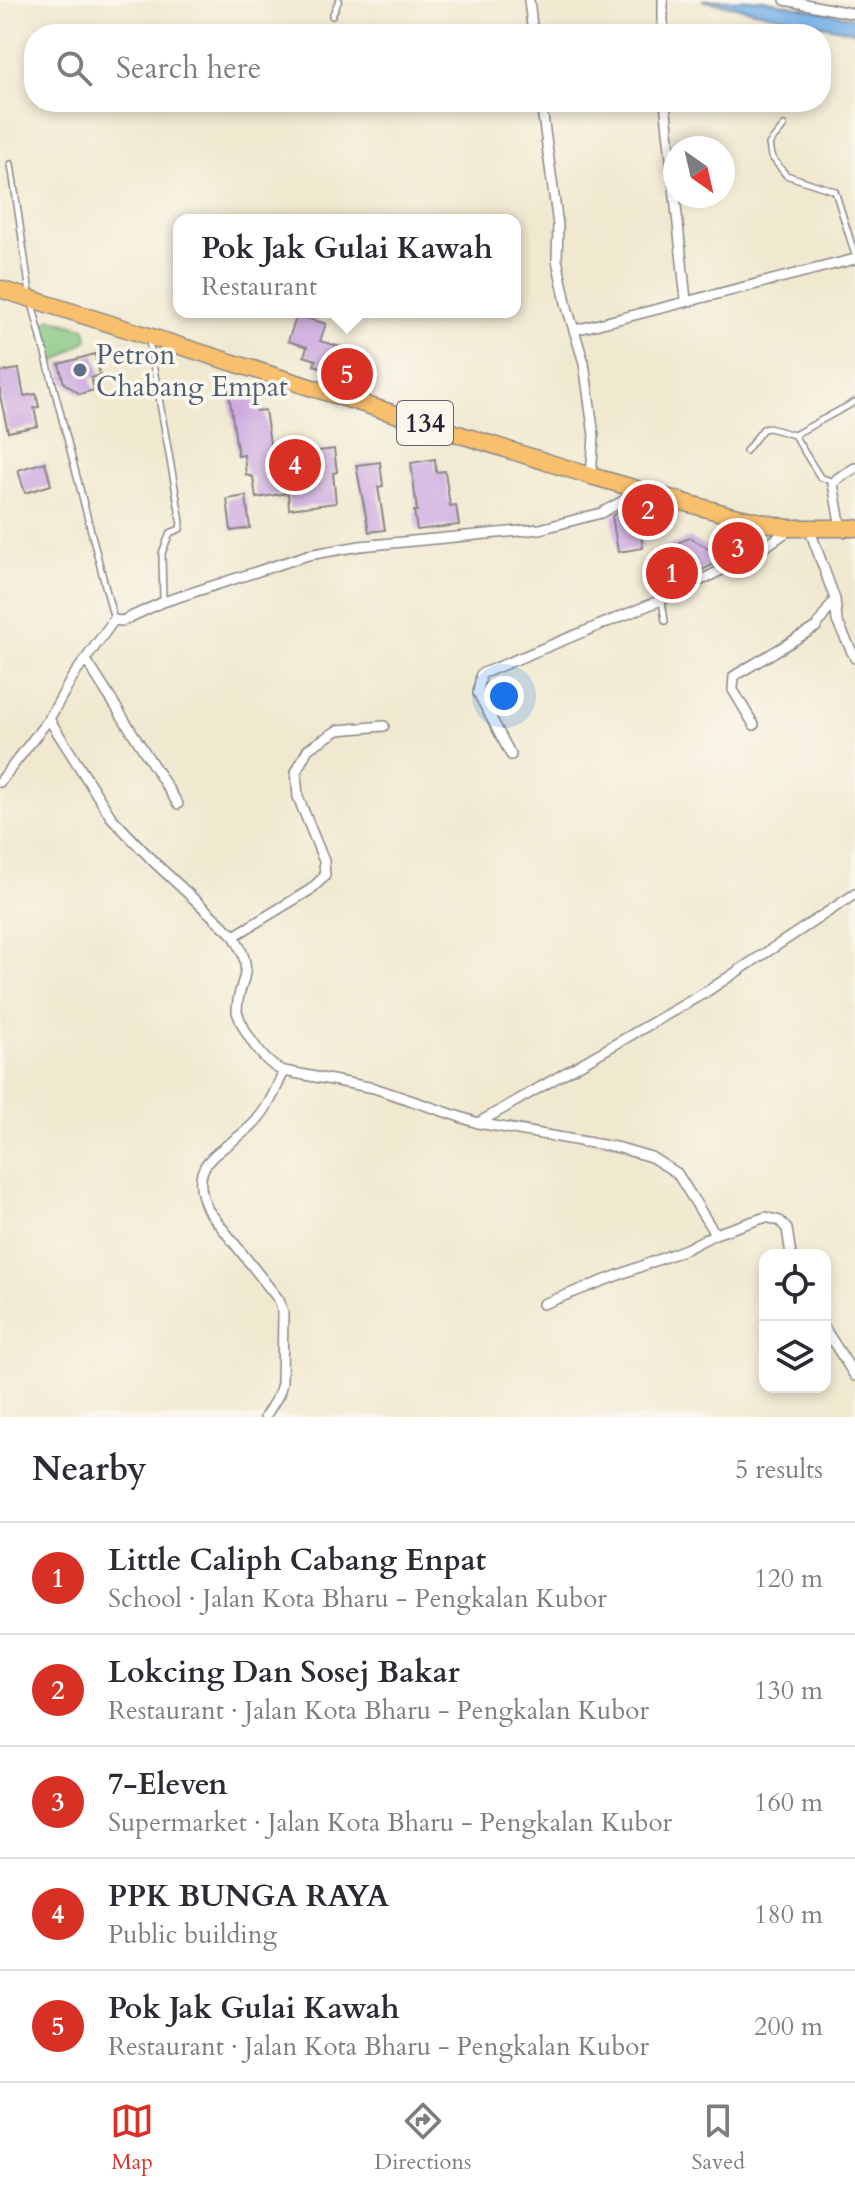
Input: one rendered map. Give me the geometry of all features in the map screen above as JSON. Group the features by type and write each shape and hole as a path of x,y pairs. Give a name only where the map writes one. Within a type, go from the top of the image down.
{"main road":[{"name":"134","path":"0,289 591,476 729,515 800,528 848,528"}],"street":[{"path":"529,0 532,24"},
{"path":"663,0 663,24"},
{"path":"785,0 855,14"},
{"path":"542,112 558,225 557,260 584,363 594,436 591,476"},
{"path":"666,112 686,300"},
{"path":"575,330 855,257"},
{"path":"848,528 834,482 855,468"},
{"path":"0,782 49,719 114,620 122,621 163,602 308,555 360,546 527,531 579,520 615,507 644,489"},
{"path":"511,755 478,693 481,674 661,600 800,528 835,599 837,621 855,658"},
{"path":"754,725 733,690 731,681 734,676 816,627 835,599"},
{"path":"86,660 178,804"},
{"path":"49,719 95,796 116,823 234,936 241,948 246,971 237,1003 239,1018 271,1065 284,1071 374,1088 478,1123 620,1148 659,1160 683,1180 715,1234"},
{"path":"234,936 310,890 325,876 321,853 298,797 296,772 308,749 338,730 384,726"},
{"path":"478,1123 706,992 855,894"},
{"path":"265,1417 282,1383 283,1312 274,1291 208,1210 199,1179 205,1163 254,1124 284,1071"},
{"path":"543,1304 686,1249 715,1234 766,1217 780,1221 787,1229 790,1249"},
{"path":"831,1338 855,1376"}],"lane":[{"path":"332,16 339,0"},
{"path":"784,126 769,144 769,153 788,176 835,191 855,257"},
{"path":"11,164 31,300 114,620"},
{"path":"148,336 181,522 180,529 170,533 162,553 163,602"},
{"path":"794,435 855,402"},
{"path":"746,451 763,429 794,435 820,477 834,482"},
{"path":"661,600 665,621"}],"green space":[{"path":"51,319 85,328 88,339 52,364 42,325"}],"water":[{"path":"702,0 763,0 855,18 855,32 831,27 831,24 817,24"}],"building":[{"path":"296,318 307,318 326,324 320,341 368,355 360,378 314,365 316,360 304,356 307,347 288,341"},
{"name":"Petron Chabang Empat","path":"95,354 100,375 91,378 94,390 80,394 64,383 59,364"},
{"path":"19,369 24,396 36,394 39,407 34,408 38,426 8,432 0,396 0,372"},
{"path":"253,390 256,411 265,410 272,457 334,449 336,503 289,509 288,493 256,498 253,477 246,475 244,455 238,456 229,394"},
{"path":"435,459 436,472 445,471 450,506 456,505 459,525 417,530 411,463"},
{"path":"45,462 51,485 25,493 18,470"},
{"path":"380,462 383,486 378,487 385,530 369,532 356,465"},
{"path":"246,496 250,528 231,531 227,499"},
{"path":"653,508 650,526 640,528 643,548 618,552 612,516"},
{"path":"744,537 749,548 668,586 655,551 690,538 711,550"}],"place":[{"name":"Petron Chabang Empat","path":"80,370"},
{"name":"Pok Jak Gulai Kawah","path":"347,374"},
{"name":"PPK BUNGA RAYA","path":"295,465"},
{"name":"Lokcing Dan Sosej Bakar","path":"648,510"},
{"name":"7-Eleven","path":"738,548"},
{"name":"Little Caliph Cabang Enpat","path":"672,573"}]}
